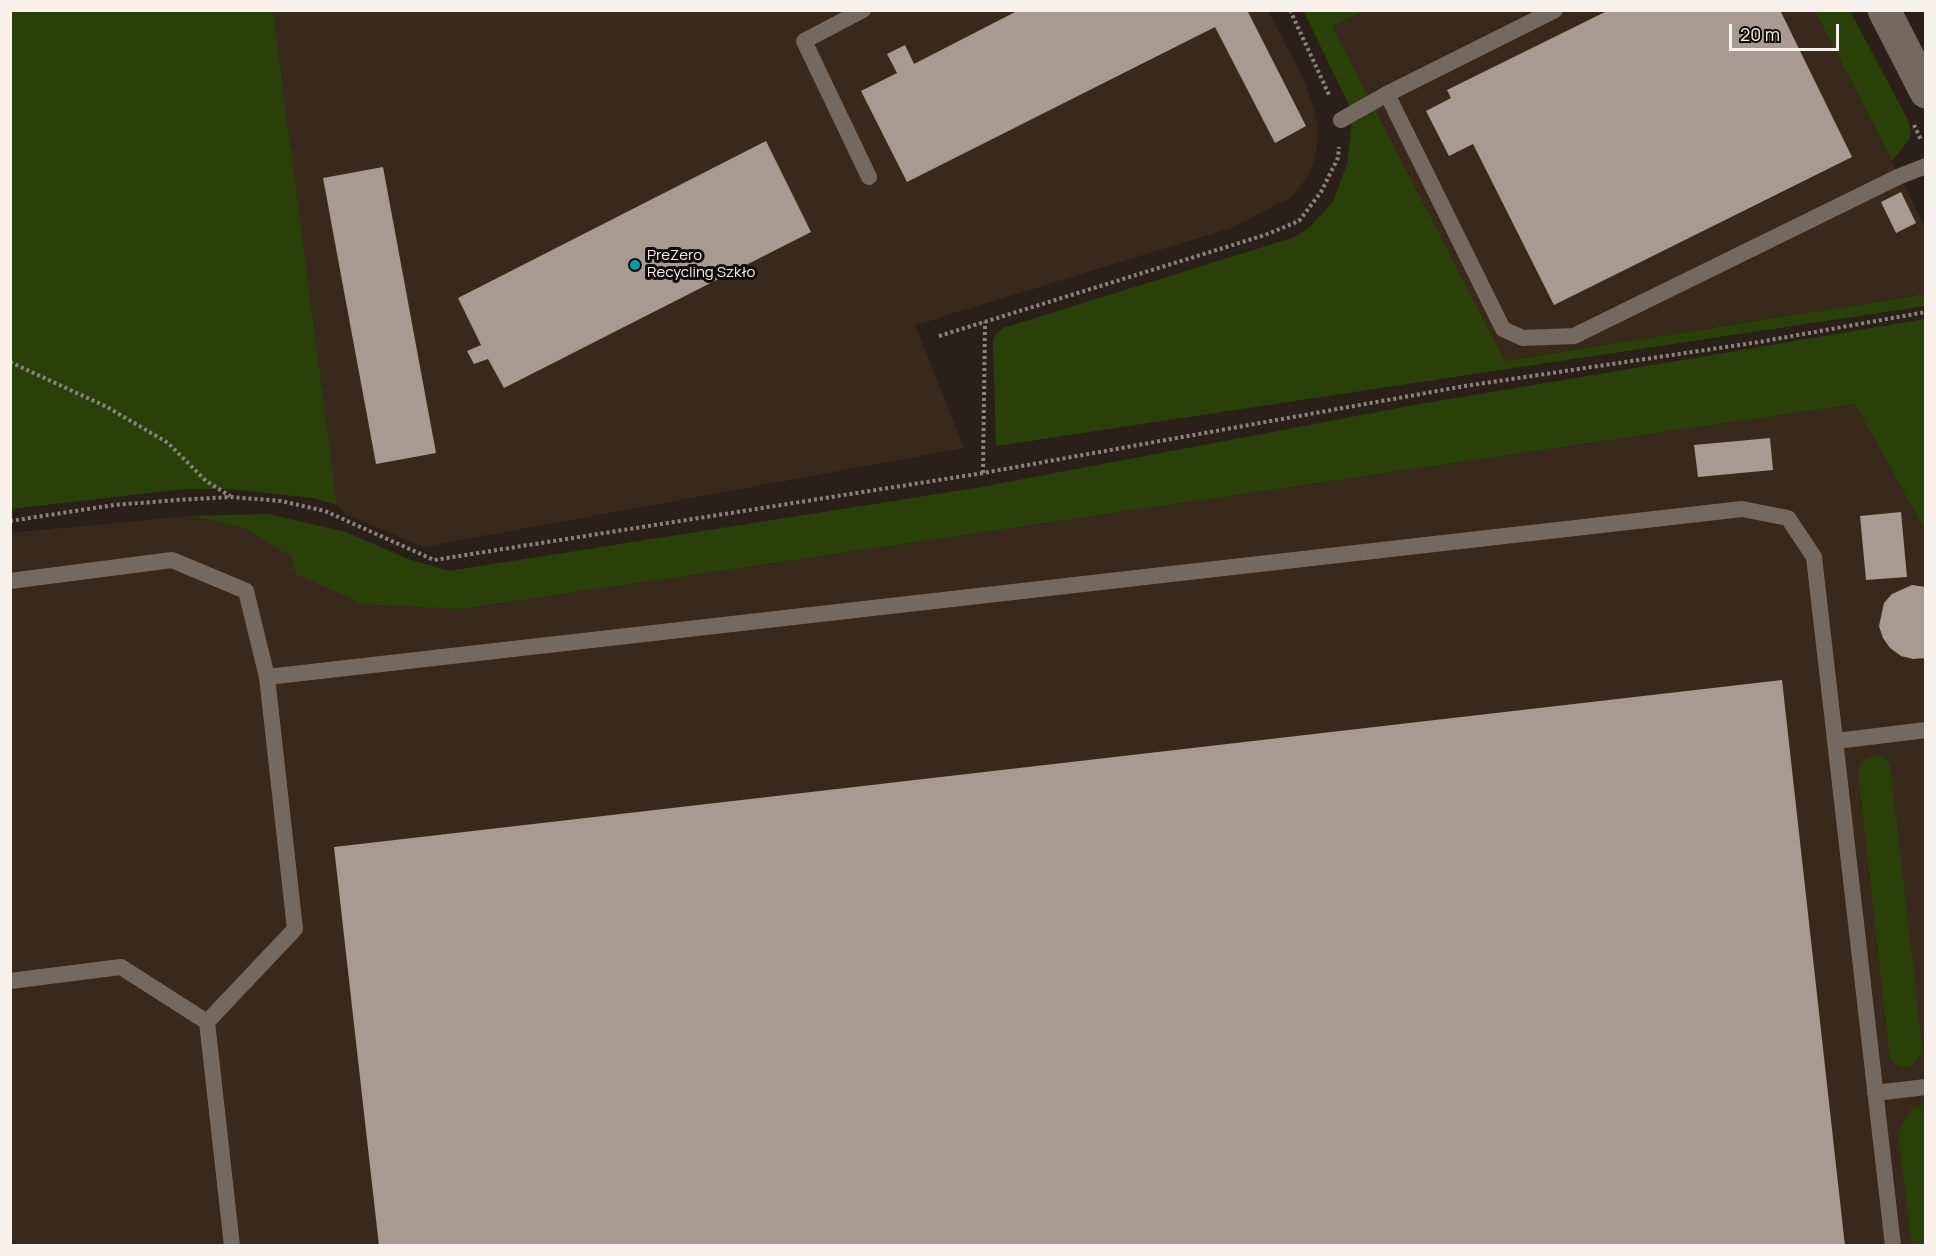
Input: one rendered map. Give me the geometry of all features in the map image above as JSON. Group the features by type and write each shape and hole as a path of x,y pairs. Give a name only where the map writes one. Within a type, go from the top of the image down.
{"street":[{"path":"1884,10 1917,52 1926,92"}],"lane":[{"path":"863,10 804,41 869,177"},
{"path":"1341,120 1387,94 1555,10"},
{"path":"1387,94 1503,329 1523,338 1575,336 1900,176 1926,166"},
{"path":"267,676 1742,510 1788,518 1814,557 1893,1245"},
{"path":"10,581 172,560 246,591 267,676 295,929 207,1022 232,1245"},
{"path":"1836,741 1926,730"},
{"path":"10,981 121,967 207,1022"},
{"path":"1875,1093 1926,1087"}],"path":[{"path":"939,336 1265,235 1299,221 1321,192 1338,158 1341,120 1290,10"},
{"path":"10,521 114,505 231,497 281,501 325,511 434,560 983,473 1465,386 1759,342 1926,312"},
{"path":"983,473 985,322"},
{"path":"10,362 107,407 168,443 206,481 231,497"}],"shaded area":[{"path":"1363,10 1815,11 1925,227 1925,294 1505,361 1332,26"},
{"name":"PreZero Recycling Szkło","path":"273,11 1268,11 1304,80 1313,107 1318,128 1316,155 1308,176 1291,197 1231,228 915,325 964,448 423,547 346,514 337,505"},
{"path":"1855,404 1925,530 1925,1245 11,1246 11,533 191,516 242,527 292,557 461,609"}],"green space":[{"path":"1303,10 1363,11 1332,26 1505,361 1926,294 1925,306 996,446 993,342 995,335 1003,328 1292,238 1308,229 1333,202 1347,164 1353,113"},
{"path":"10,11 273,11 337,505 313,498 229,489 185,489 11,509"},
{"path":"1815,11 1850,11 1908,120 1911,132 1909,140 1892,161"},
{"path":"1925,319 1925,530 1855,404 461,609 363,604 296,574 292,557 242,527 191,516 268,514 346,532 408,559 449,571 976,488 1415,405"},
{"path":"1877,755 1885,758 1890,766 1923,1052 1912,1066 1904,1068 1890,1058 1858,771 1862,761"},
{"path":"1925,1104 1925,1245 1912,1245 1899,1139 1901,1126 1911,1109"}],"building":[{"path":"1019,10 1247,10 1306,126 1275,143 1215,27 907,182 861,91 897,73 887,54 905,45 914,64"},
{"path":"1609,10 1780,10 1852,157 1554,305 1473,144 1449,156 1426,111 1451,98 1447,90"},
{"name":"PreZero Recycling Szkło","path":"766,141 811,232 504,388 488,359 474,364 467,351 481,345 458,298"},
{"path":"383,167 436,453 376,464 323,178"},
{"path":"1901,192 1916,223 1896,233 1881,202"},
{"path":"1770,438 1773,470 1698,477 1694,445"},
{"path":"1901,512 1907,577 1866,580 1860,516"},
{"path":"1912,585 1926,587 1926,658 1913,659 1901,656 1890,648 1879,626 1884,603 1892,594"},
{"path":"1782,680 1845,1246 379,1246 334,847"}],"place":[{"name":"PreZero Recycling Szkło","path":"635,265"}]}
